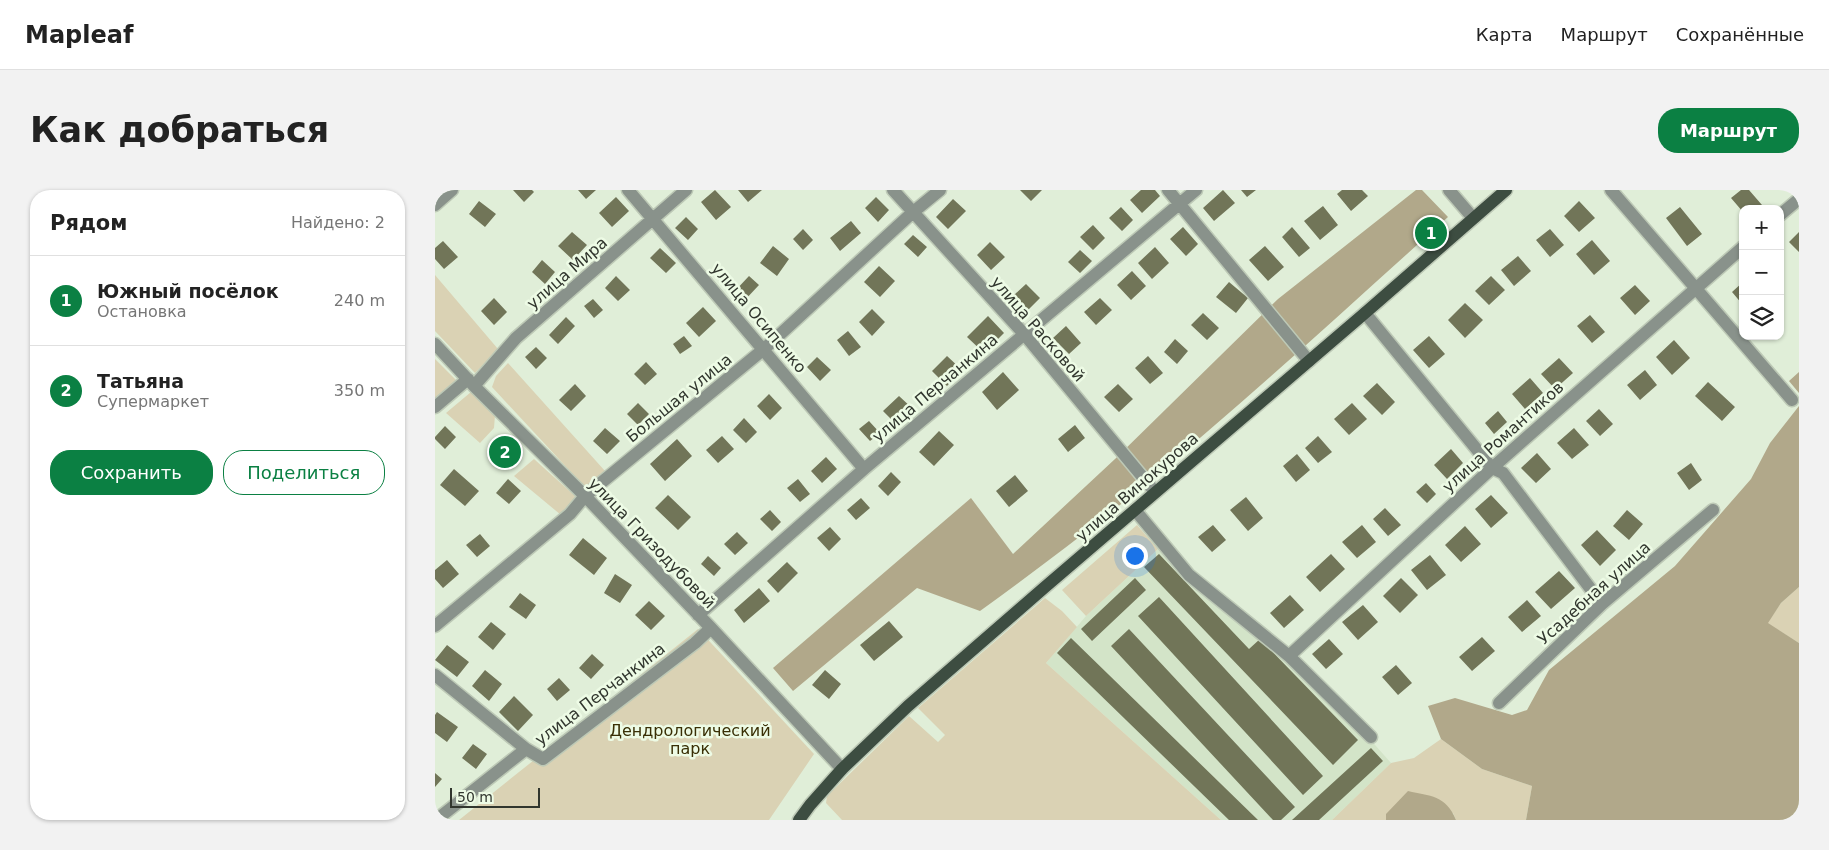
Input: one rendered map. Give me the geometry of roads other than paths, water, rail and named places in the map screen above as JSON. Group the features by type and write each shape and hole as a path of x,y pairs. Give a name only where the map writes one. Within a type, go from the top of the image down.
{"main road":[{"name":"улица Винокурова","path":"799,820 842,769 908,706 1155,492 1365,314 1506,190"}],"street":[{"path":"435,205 452,190"},
{"name":"улица Осипенко","path":"628,190 864,469"},
{"name":"улица Мира","path":"435,407 471,382 516,338 686,190"},
{"name":"улица Расковой","path":"893,190 1024,334 1155,492"},
{"name":"Большая улица","path":"435,626 570,514 585,496 764,349 912,213 940,190"},
{"path":"1168,190 1309,361"},
{"name":"улица Перчанкина","path":"698,615 864,469 1196,190"},
{"path":"1449,190 1473,218"},
{"path":"1611,190 1792,400"},
{"path":"1784,212 1799,199"},
{"name":"улица Романтиков","path":"1289,656 1492,468 1739,250"},
{"path":"1365,314 1492,468 1503,473 1602,604"},
{"name":"улица Гризодубовой","path":"435,344 585,496 842,769"},
{"path":"1135,510 1189,575 1289,656 1371,736"},
{"name":"Усадебная улица","path":"1499,703 1602,604 1713,510"},
{"name":"улица Перчанкина","path":"436,820 527,749 543,759 695,643 711,628"},
{"path":"435,675 527,749"}],"place":[{"name":"Южный посёлок","path":"1431,233"},
{"name":"Татьяна","path":"505,452"}],"park label":[{"name":"Дендрологический парк","path":"690,739"}]}
